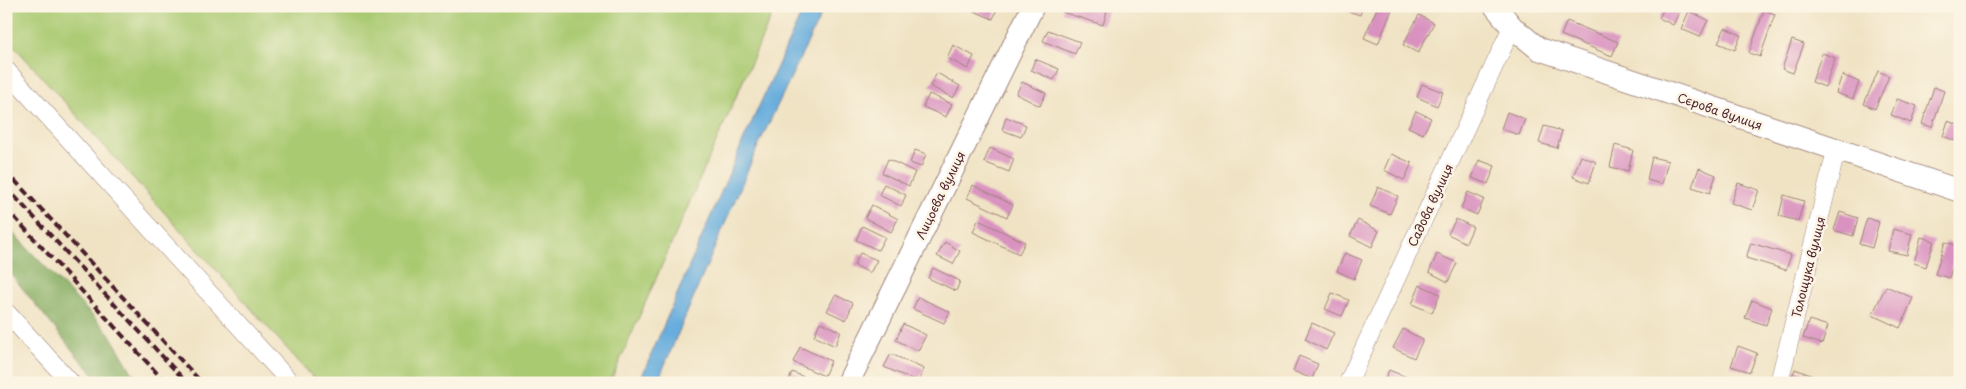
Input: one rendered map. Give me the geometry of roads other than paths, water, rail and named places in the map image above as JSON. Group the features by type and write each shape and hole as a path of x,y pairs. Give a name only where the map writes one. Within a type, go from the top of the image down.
{"street":[{"name":"Лицоєва вулиця","path":"848,383 1033,6"},
{"name":"Сєрова вулиця","path":"1495,6 1512,27 1539,48 1836,151 1960,191"},
{"name":"Садова вулиця","path":"1348,383 1512,27"},
{"path":"6,70 290,383"},
{"name":"Толощука вулиця","path":"1779,383 1836,151"},
{"path":"6,312 72,383"}],"water":[{"path":"805,6 825,6 758,146 657,383 639,383 743,141"}],"railway":[{"path":"6,171 202,383"},
{"path":"6,187 187,383"},
{"path":"6,208 166,383"}]}
